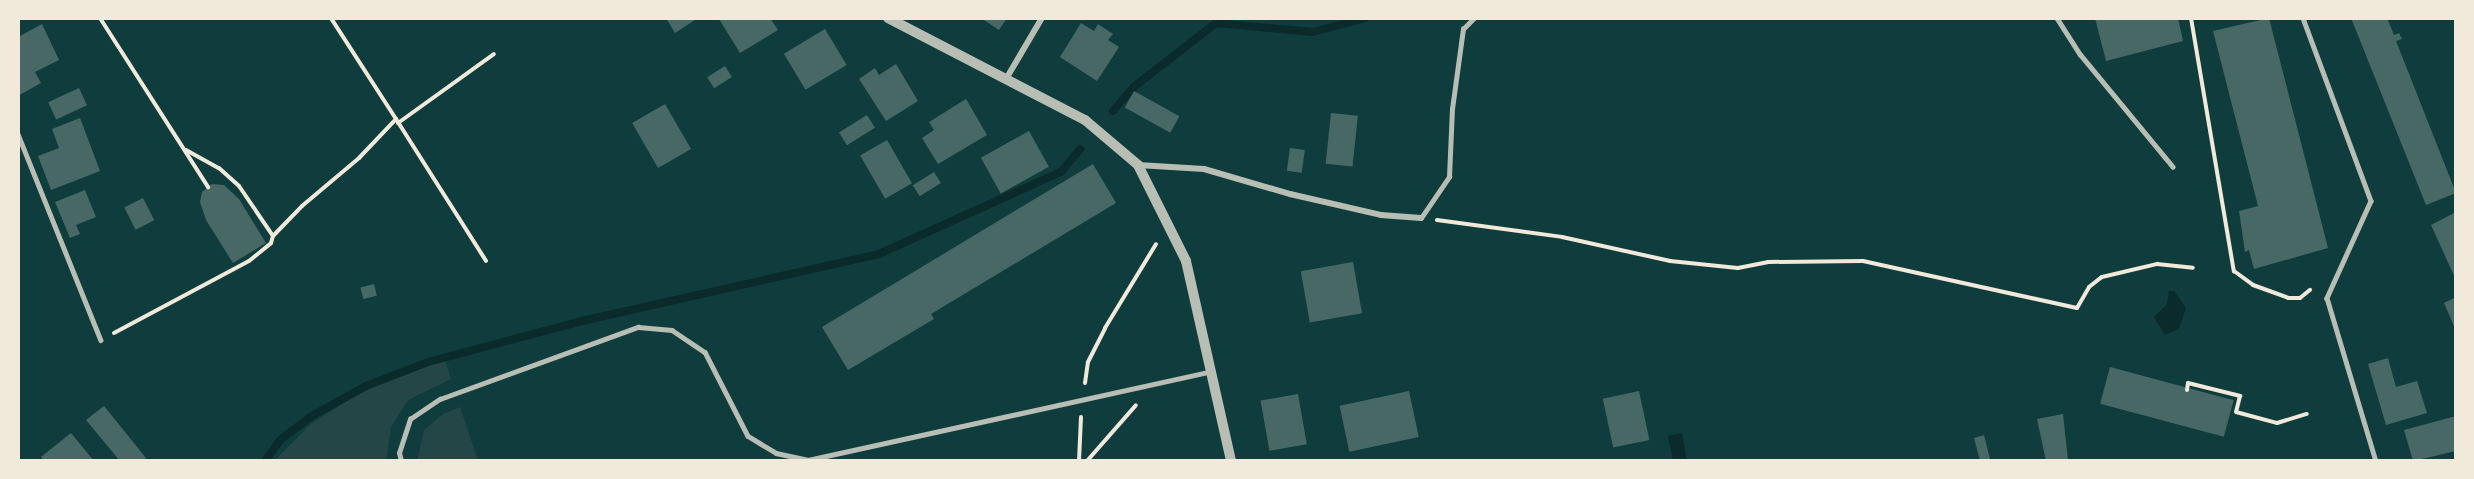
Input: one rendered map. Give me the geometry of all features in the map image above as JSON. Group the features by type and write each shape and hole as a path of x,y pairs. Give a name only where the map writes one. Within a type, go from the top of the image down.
{"street":[{"path":"888,18 1085,120 1138,165 1186,261 1231,461"},
{"path":"1006,79 1042,18"},
{"path":"1138,165 1204,169 1290,194 1381,215 1421,219"}],"lane":[{"path":"1421,219 1449,177 1452,109 1462,29 1474,18"},
{"path":"2057,18 2080,54 2173,167"},
{"path":"2303,18 2371,201 2327,298 2376,461"},
{"path":"18,134 101,340"},
{"path":"401,461 399,453 410,419 440,399 638,327 672,330 705,352 748,436 776,453 808,460 1212,371"}],"path":[{"path":"100,18 208,187"},
{"path":"331,18 486,261"},
{"path":"2192,18 2234,271 2253,285 2288,298 2300,298 2310,291 2315,283"},
{"path":"101,340 249,261 271,243 273,236 397,121 494,54"},
{"path":"186,150 219,168 239,186 273,236"},
{"path":"1421,219 1514,229 1670,261 1738,268 1768,262 1863,261 2077,308 2090,287 2102,277 2157,264 2193,268"},
{"path":"1079,461 1082,400 1088,362 1140,266 1156,243"},
{"path":"2310,291 2313,302"},
{"path":"1087,461 1156,383"},
{"path":"2187,390 2188,383 2240,396 2236,412 2277,423 2307,414"}],"shaded area":[{"path":"2169,291 2174,291 2186,308 2179,329 2165,335 2154,317 2167,304"},
{"path":"445,360 451,379 408,400 391,427 386,461 274,461 311,424 367,388"},
{"path":"460,407 478,461 417,461 424,430 443,414"},
{"path":"1682,433 1687,461 1673,461 1668,436"}],"building":[{"path":"666,18 698,18 675,33"},
{"path":"770,18 778,30 740,53 719,19"},
{"path":"981,18 1007,18 999,30"},
{"path":"2095,18 2178,18 2183,41 2106,61"},
{"path":"2269,18 2328,248 2254,269 2249,250 2245,252 2239,211 2258,206 2213,31"},
{"path":"2351,18 2387,18 2394,35 2399,33 2402,39 2396,41 2456,193 2426,205"},
{"path":"1081,23 1094,31 1098,24 1113,34 1108,40 1119,47 1097,81 1060,57"},
{"path":"42,24 59,60 35,72 41,83 18,96 18,37"},
{"path":"825,29 847,65 805,90 784,54"},
{"path":"896,64 918,101 886,121 859,79 875,68 879,75"},
{"path":"725,66 732,77 714,88 707,77"},
{"path":"79,88 87,105 56,120 48,102"},
{"path":"1134,91 1179,116 1170,133 1125,108"},
{"path":"966,99 987,135 938,164 922,138 934,130 929,122"},
{"path":"665,104 691,149 658,168 632,123"},
{"path":"1331,113 1358,116 1353,167 1326,164"},
{"path":"867,115 875,128 847,145 839,132"},
{"path":"80,118 100,171 51,190 38,156 59,148 52,129"},
{"path":"1029,131 1049,167 1001,194 981,158"},
{"path":"887,140 912,183 885,199 860,156"},
{"path":"1290,148 1305,150 1302,173 1287,171"},
{"path":"1093,164 1116,203 931,314 934,319 848,370 822,327"},
{"path":"934,172 941,183 920,196 913,185"},
{"path":"212,184 224,185 239,199 266,243 233,263 206,220 200,202 202,192"},
{"path":"85,190 96,217 76,225 80,234 70,238 55,202"},
{"path":"143,198 154,220 136,230 124,208"},
{"path":"2456,212 2456,280 2431,225"},
{"path":"1353,262 1362,313 1310,322 1301,271"},
{"path":"374,284 377,296 363,299 360,287"},
{"path":"2456,297 2456,331 2444,303"},
{"path":"2388,358 2396,387 2417,381 2427,413 2386,425 2368,364"},
{"path":"2110,367 2234,400 2224,437 2100,404"},
{"path":"1409,391 1419,437 1349,452 1340,406"},
{"path":"1639,391 1649,440 1613,448 1603,399"},
{"path":"1298,394 1307,444 1269,451 1261,401"},
{"path":"104,406 146,458 142,461 120,461 86,420"},
{"path":"2063,414 2068,460 2046,461 2037,419"},
{"path":"2456,416 2456,451 2413,461 2404,430"},
{"path":"71,433 94,461 44,461 41,457"},
{"path":"1984,435 1990,461 1980,461 1974,438"}],"waterway":[{"path":"1113,111 1135,86 1216,23 1313,32 1365,18"},
{"path":"265,461 280,440 310,417 366,386 428,362 582,321 879,254 1061,172 1080,149"}]}
